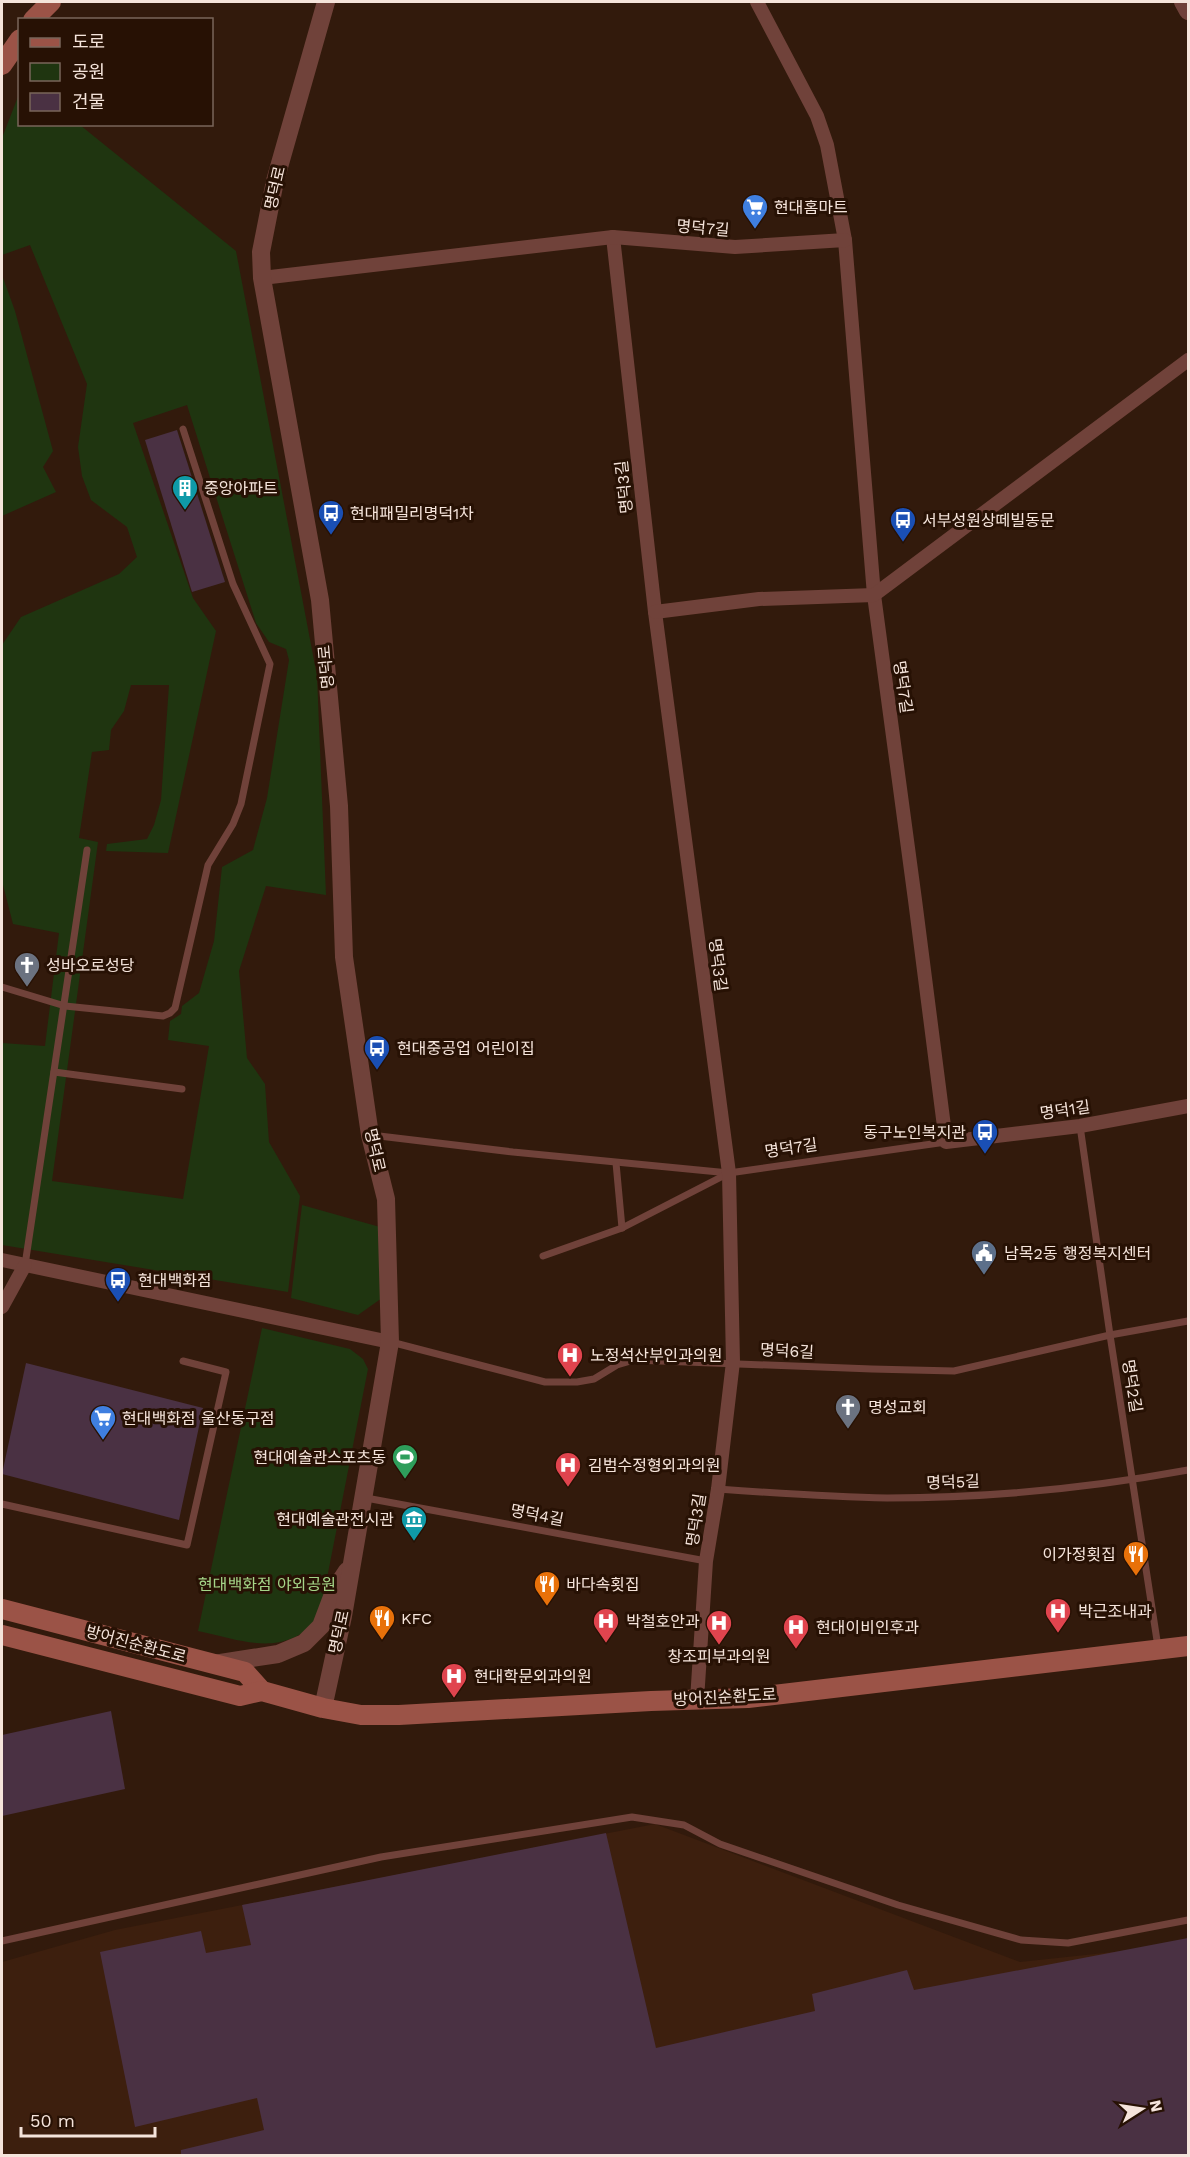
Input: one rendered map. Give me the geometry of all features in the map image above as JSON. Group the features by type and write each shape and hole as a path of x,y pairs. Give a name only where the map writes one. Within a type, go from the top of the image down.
{"main road":[{"path":"35,18 51,2"},
{"path":"2,65 18,42"},
{"name":"방어진순환도로","path":"2,1609 245,1672 262,1691"},
{"name":"방어진순환도로","path":"2,1635 240,1696 262,1691 323,1708 361,1715 748,1698 1188,1646"}],"street":[{"name":"명덕로","path":"323,1708 352,1565 390,1342 386,1199 370,1135 344,957 339,806 320,600 261,278 261,252 275,182 326,2"},
{"path":"757,2 817,116 827,145 845,240"},
{"path":"1183,2 1188,11"},
{"name":"명덕7길","path":"261,278 613,237 735,247 845,240 874,595 946,1142"},
{"name":"명덕3길","path":"613,237 655,612 729,1173 733,1362 718,1488 706,1561 697,1700"},
{"path":"655,612 759,599 874,595 1188,360"},
{"name":"명덕1길","path":"946,1142 1080,1126 1188,1106"},
{"path":"2,1260 390,1342"},
{"path":"2,1307 25,1265"},
{"path":"214,1664 278,1654 304,1643 321,1626 335,1589 352,1565"}],"lane":[{"path":"2,987 65,1006 164,1016 175,1008 208,865 233,825 241,804 270,664 232,584 183,429"},
{"path":"25,1265 87,850"},
{"path":"54,1072 182,1089"},
{"name":"명덕2길","path":"1080,1126 1159,1649"},
{"name":"명덕7길","path":"370,1135 616,1163 729,1173 946,1142"},
{"path":"616,1163 622,1228"},
{"path":"543,1256 622,1228 729,1173"},
{"name":"명덕6길","path":"390,1342 545,1383 594,1379 617,1365 634,1360 954,1371 1110,1335 1188,1324"},
{"path":"2,1504 187,1545 226,1372 183,1361"},
{"name":"명덕5길","path":"718,1488 795,1495 889,1498 1007,1493 1134,1480 1188,1470"},
{"name":"명덕4길","path":"363,1497 706,1561"},
{"path":"2,1941 381,1857 632,1817 684,1825 720,1844 898,1905 1021,1940 1068,1943 1188,1920"}],"shaded area":[{"path":"655,1824 1020,1962 1188,1944 1188,2155 2,2156 2,1962 115,1930"}],"green space":[{"path":"18,97 18,126 81,126 236,251 317,676 326,895 266,886 239,971 247,1058 265,1084 269,1142 300,1196 288,1292 2,1245 2,1043 45,1046 59,933 13,924 2,881 2,645 21,617 119,574 137,557 127,527 91,500 82,476 78,447 87,384 30,245 2,255 2,138","holes":["187,405 256,623 269,642 286,649 289,660 267,798 253,850 222,867 214,941 199,993 182,1006 181,1014 170,1021 168,1040 209,1046 183,1199 52,1181 98,842 79,838 92,752 109,750 111,730 124,711 131,685 169,685 161,800 154,825 147,839 107,844 106,851 168,853 216,631 193,598 133,423"]},
{"path":"2,275 15,311 53,451 43,467 56,492 2,516"},
{"path":"302,1205 380,1227 382,1298 358,1315 291,1298"},
{"name":"현대백화점 야외공원","path":"262,1328 350,1349 363,1359 368,1369 319,1619 291,1639 277,1643 247,1642 198,1631"}],"building":[{"name":"중앙아파트","path":"177,430 225,582 192,592 145,440"},
{"name":"현대백화점 울산동구점","path":"26,1363 203,1408 179,1520 2,1474"},
{"path":"111,1711 125,1789 2,1816 2,1735"},
{"path":"606,1833 656,2048 815,2011 812,1994 907,1970 914,1990 1188,1938 1188,2156 181,2156 181,2150 264,2130 257,2098 135,2127 100,1952 201,1931 206,1953 251,1945 242,1905"}],"place":[{"name":"현대홈마트","path":"755,230"},
{"name":"중앙아파트","path":"185,511"},
{"name":"현대패밀리명덕1차","path":"331,536"},
{"name":"서부성원상떼빌동문","path":"903,543"},
{"name":"성바오로성당","path":"27,988"},
{"name":"현대중공업 어린이집","path":"377,1071"},
{"name":"동구노인복지관","path":"985,1155"},
{"name":"남목2동 행정복지센터","path":"984,1276"},
{"name":"현대백화점","path":"118,1303"},
{"name":"노정석산부인과의원","path":"570,1378"},
{"name":"명성교회","path":"848,1430"},
{"name":"현대백화점 울산동구점","path":"103,1441"},
{"name":"현대예술관스포츠동","path":"405,1480"},
{"name":"김범수정형외과의원","path":"568,1488"},
{"name":"현대예술관전시관","path":"414,1542"},
{"name":"이가정횟집","path":"1136,1577"},
{"name":"바다속횟집","path":"547,1607"},
{"name":"박근조내과","path":"1058,1634"},
{"name":"KFC","path":"382,1641"},
{"name":"박철호안과","path":"606,1644"},
{"name":"창조피부과의원","path":"719,1646"},
{"name":"현대이비인후과","path":"796,1650"},
{"name":"현대학문외과의원","path":"454,1699"}]}
